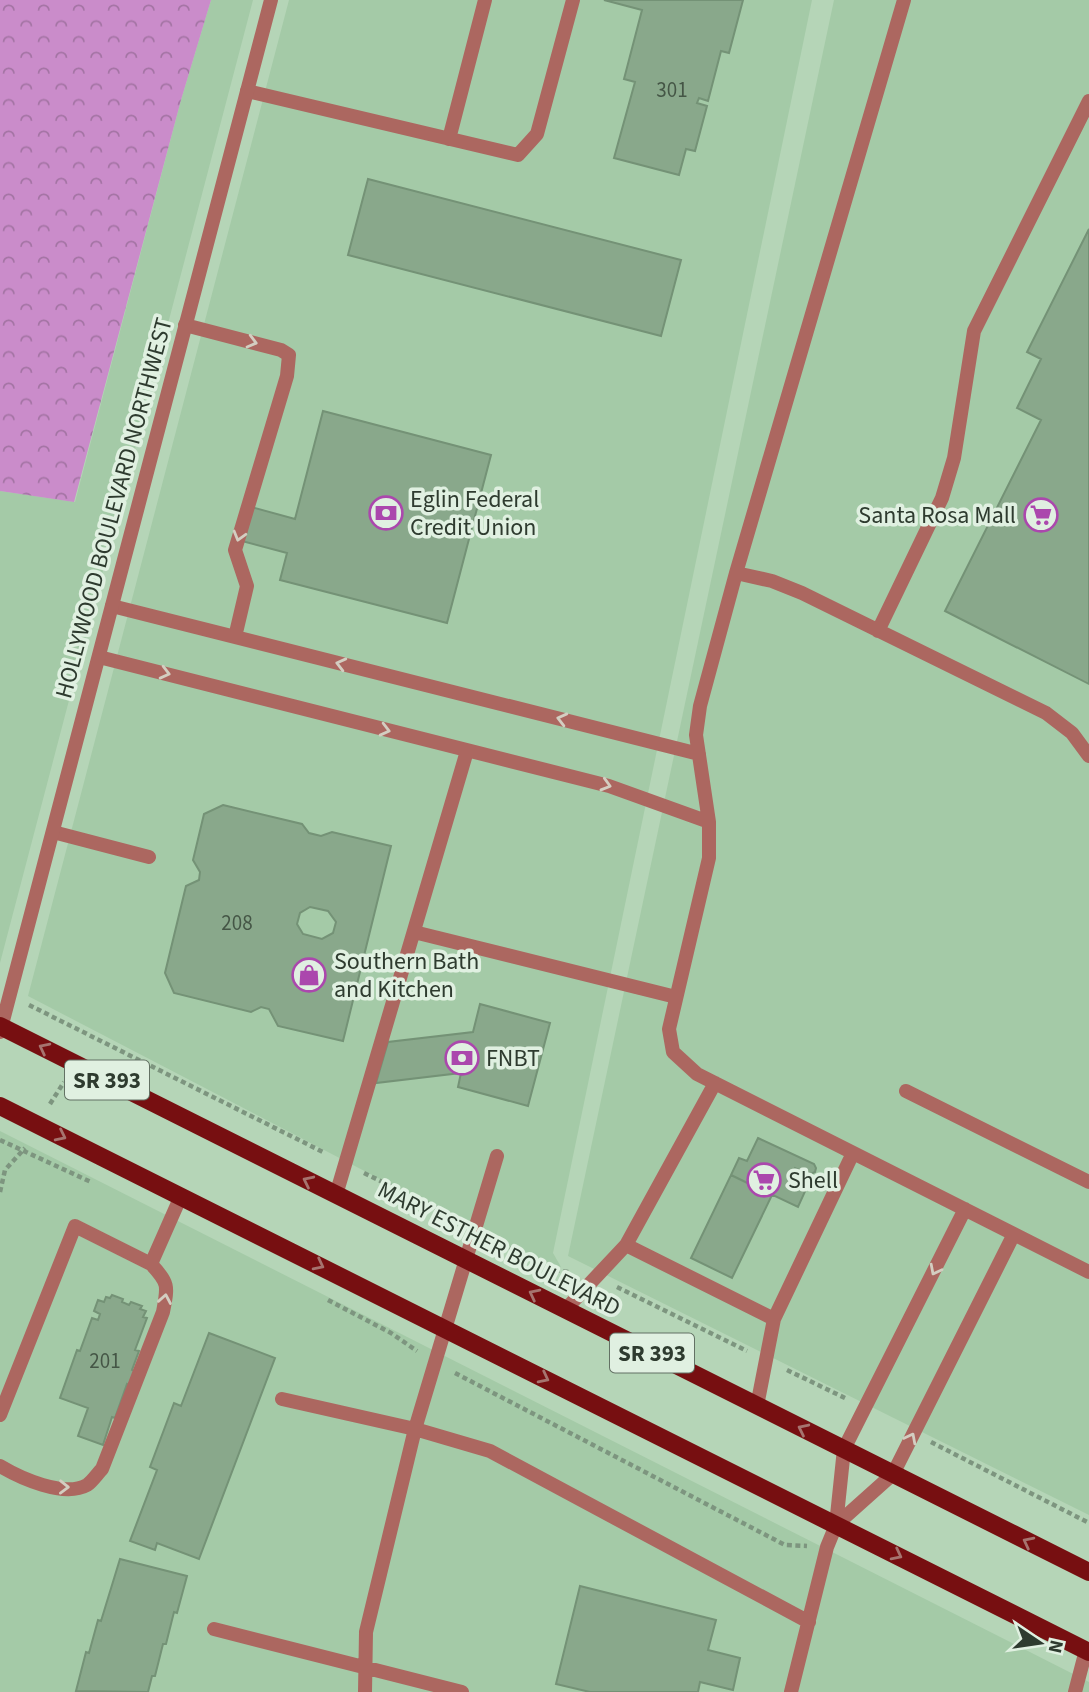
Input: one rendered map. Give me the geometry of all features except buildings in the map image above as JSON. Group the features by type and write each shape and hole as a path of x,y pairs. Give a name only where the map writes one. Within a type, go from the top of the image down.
{"main road":[{"name":"MARY ESTHER BOULEVARD","path":"0,1028 1089,1572"},
{"name":"SR 393","path":"0,1106 1087,1651"}],"street":[{"name":"HOLLYWOOD BOULEVARD NORTHWEST","path":"0,1028 271,0"},
{"path":"449,139 485,0"},
{"path":"247,91 518,155 537,134 573,0"},
{"path":"904,0 736,573 700,706 696,735 709,822 709,858 669,1028 673,1052 697,1074 1089,1272"},
{"path":"878,631 942,498 954,458 974,331 1089,101"},
{"path":"186,325 281,350 289,355 287,376 235,550 247,586 235,637"},
{"path":"736,573 802,593 1046,713 1072,733 1089,755"},
{"path":"112,606 699,754"},
{"path":"99,657 609,786 709,822"},
{"path":"336,1195 467,751"},
{"path":"52,832 149,857"},
{"path":"414,932 676,997"},
{"path":"565,1310 626,1245 715,1083"},
{"path":"906,1090 1089,1182"},
{"path":"757,1406 774,1319 853,1153"},
{"path":"365,1692 366,1632 415,1429 497,1156"},
{"path":"151,1264 181,1196"},
{"path":"791,1692 827,1547 836,1525 844,1449 965,1209"},
{"path":"0,1415 75,1226 151,1264 166,1279 163,1312 103,1469 87,1485 66,1489 43,1486 0,1466"},
{"path":"836,1525 893,1474 1014,1234"},
{"path":"626,1245 774,1319"},
{"path":"282,1399 415,1429 490,1451 808,1622"},
{"path":"214,1629 462,1692"},
{"path":"1075,1692 1087,1651"}],"path":[{"path":"10,995 476,1228 546,1269 597,1277 865,1408"},
{"path":"0,1140 98,1185"},
{"path":"317,1295 391,1333 435,1363 785,1545 827,1547"},
{"path":"913,1434 1089,1522"}],"shaded area":[{"path":"211,0 253,0 0,963 0,491 75,502 181,100"},
{"path":"289,0 812,0 553,1253 561,1267 528,1256 28,996"},
{"name":"Santa Rosa Mall","path":"834,0 1089,0 1089,1515 568,1256"},
{"path":"0,1131 1089,1682 1089,1692 0,1692"}],"green space":[{"path":"0,0 211,0 181,100 74,502 0,491"}],"place":[{"name":"Eglin Federal Credit Union","path":"386,513"},
{"name":"Santa Rosa Mall","path":"1041,515"},
{"name":"Southern Bath and Kitchen","path":"309,975"},
{"name":"FNBT","path":"462,1058"},
{"name":"Shell","path":"764,1180"}]}
